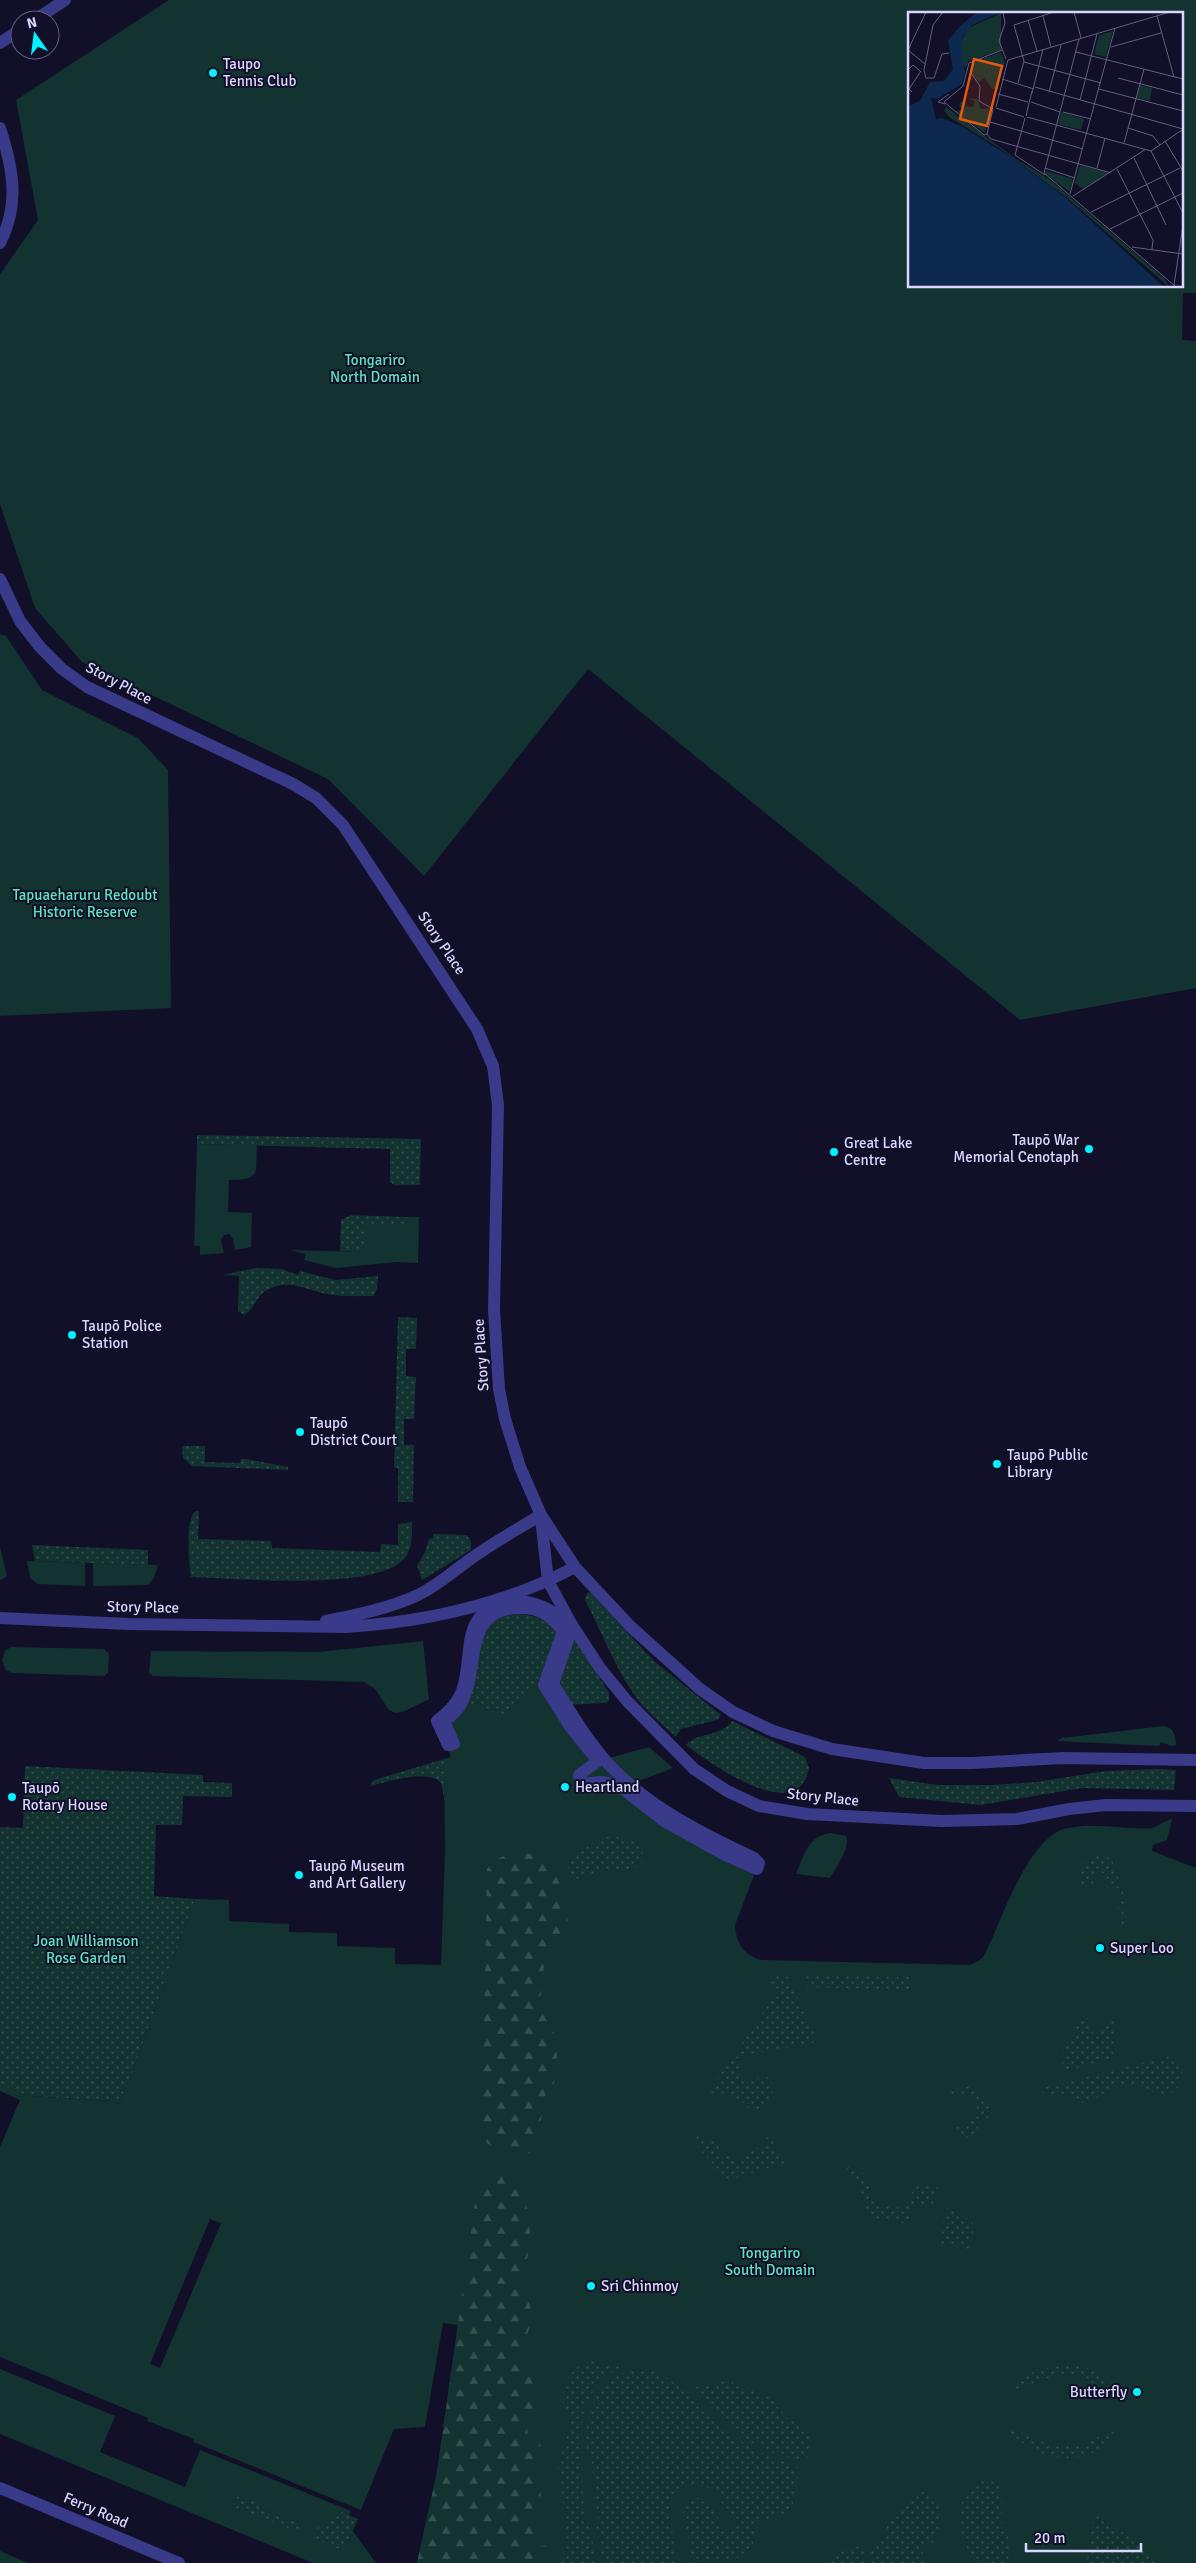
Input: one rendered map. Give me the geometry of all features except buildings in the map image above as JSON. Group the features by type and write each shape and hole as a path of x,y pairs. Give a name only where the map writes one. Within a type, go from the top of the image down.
{"street":[{"path":"50,10 66,0"},
{"path":"0,128 13,177 14,199 11,218 0,243"},
{"name":"Story Place","path":"0,579 20,621 40,647 62,669 87,687 228,754 266,769 316,798 343,825 477,1029 493,1066 498,1105 494,1277 495,1348 499,1389 512,1446 541,1515 575,1567 630,1626 700,1689 732,1712 773,1731 832,1749 924,1763 972,1763 1063,1758 1196,1760"},
{"name":"Story Place","path":"541,1515 548,1581 572,1625 600,1668 668,1745 694,1769 727,1791 760,1806 807,1814 942,1822 1017,1819 1069,1809 1106,1806 1196,1806"},
{"name":"Story Place","path":"284,1624 351,1616 403,1602 446,1580 471,1558 541,1515"},
{"name":"Story Place","path":"0,1618 128,1624 284,1624 346,1627 407,1622 497,1600 548,1581 575,1567"},
{"path":"520,1601 541,1605 559,1617 571,1631 553,1684 593,1746 621,1776 669,1814 754,1858 758,1865 757,1869 689,1836 664,1821 618,1785 601,1782 582,1784 579,1775 598,1761 572,1728 544,1685 563,1631 555,1621 538,1610 512,1608 501,1611 494,1614 482,1626 475,1640 467,1690 458,1708 444,1721 454,1744 448,1745 437,1721 455,1704 463,1689 469,1640 477,1623 494,1607 502,1604 520,1601"},
{"name":"Ferry Road","path":"0,2488 178,2563"}],"green space":[{"name":"Tongariro North Domain","path":"169,0 1196,0 1196,293 1183,293 1182,340 1196,341 1196,988 1020,1020 588,669 424,876 328,779 82,662 35,608 0,504 0,274 38,220 16,100"},
{"name":"Tapuaeharuru Redoubt Historic Reserve","path":"0,634 6,636 42,690 138,738 168,770 171,1008 0,1016"},
{"path":"197,1135 421,1139 420,1185 394,1185 390,1182 390,1149 197,1144"},
{"path":"197,1144 257,1145 255,1173 247,1178 229,1180 228,1212 252,1213 251,1247 235,1250 233,1239 229,1234 224,1235 221,1240 224,1253 200,1255 200,1246 194,1246"},
{"path":"351,1215 407,1217 406,1225 365,1225 364,1252 340,1251 341,1220"},
{"path":"407,1217 419,1217 418,1263 397,1262 336,1268 304,1260 306,1254 290,1250 364,1252 364,1224 406,1225"},
{"path":"256,1268 282,1269 298,1275 300,1271 335,1280 378,1276 377,1288 374,1296 345,1296 283,1285 263,1293 244,1315 238,1311 239,1276 222,1275"},
{"path":"398,1317 417,1318 416,1349 406,1349 406,1376 416,1377 414,1419 404,1419 404,1445 414,1445 413,1502 398,1502 398,1468 394,1467"},
{"path":"182,1446 205,1446 205,1462 240,1463 241,1459 246,1459 288,1467 288,1470 192,1466 183,1458"},
{"path":"196,1511 199,1511 198,1539 271,1541 272,1548 380,1552 381,1544 398,1545 398,1524 412,1522 411,1541 409,1551 404,1559 388,1569 364,1576 303,1581 191,1577 189,1531 190,1522"},
{"path":"433,1534 467,1535 471,1542 471,1550 422,1580 417,1566 425,1552 429,1539 433,1538"},
{"path":"32,1545 148,1550 148,1565 35,1561"},
{"path":"0,1547 7,1576 1,1580 0,1580"},
{"path":"27,1561 85,1563 85,1586 38,1584 30,1578"},
{"path":"93,1563 158,1565 154,1578 148,1585 93,1586"},
{"path":"590,1592 654,1661 721,1715 717,1720 681,1729 676,1737 642,1705 625,1680 585,1600 587,1593"},
{"path":"515,1614 538,1618 558,1632 541,1682 504,1716 469,1703 477,1651 484,1632 494,1620"},
{"path":"571,1631 609,1693 609,1701 566,1705 553,1684"},
{"name":"Tongariro South Domain","path":"469,1640 609,1693 609,1701 606,1703 567,1705 605,1759 649,1747 673,1768 631,1784 758,1865 735,1925 737,1937 742,1947 749,1955 761,1960 970,1965 984,1956 1017,1882 1040,1846 1054,1834 1079,1826 1152,1828 1172,1819 1167,1840 1153,1845 1152,1851 1196,1868 1196,2563 417,2563 437,2472 458,2325 443,2323 425,2427 394,2429 361,2510 193,2442 194,2439 147,2421 148,2418 0,2357 0,2147 20,2100 0,2091 0,2084 28,2096 111,2101 119,2104 133,2071 195,1899 229,1900 229,1921 289,1924 289,1932 337,1933 337,1946 395,1948 395,1964 441,1965 445,1851 444,1759 451,1757 437,1721 455,1704","holes":["210,2219 221,2223 160,2368 150,2364"]},
{"path":"423,1641 429,1699 405,1711 396,1713 389,1710 375,1689 364,1682 153,1676 149,1673 151,1651 318,1652"},
{"path":"11,1647 104,1649 109,1654 108,1673 104,1676 12,1673 6,1670 2,1660 5,1651"},
{"path":"732,1721 805,1757 809,1768 802,1785 789,1792 772,1792 753,1786 714,1765 686,1745 697,1738 721,1730"},
{"path":"1164,1726 1172,1730 1176,1745 1171,1746 1161,1742 1159,1746 1057,1741 1062,1738"},
{"path":"444,1759 445,1802 441,1783 427,1777 407,1777 370,1786 374,1780"},
{"name":"Joan Williamson Rose Garden","path":"25,1766 203,1775 203,1782 232,1783 232,1797 183,1796 182,1825 156,1825 154,1896 195,1899 133,2071 119,2104 111,2101 28,2096 0,2084 0,1827 23,1828"},
{"path":"1176,1770 1174,1790 1082,1788 980,1805 899,1797 889,1778 938,1785 993,1785 1036,1782 1106,1771"},
{"path":"831,1833 846,1836 847,1841 842,1857 830,1878 796,1874 812,1842"},
{"path":"612,1836 629,1840 640,1847 643,1859 641,1865 628,1870 596,1873 574,1883 568,1867 572,1861 587,1847"},
{"path":"541,1853 548,1856 563,1893 567,1910 568,1933 555,1944 550,1961 544,1966 540,2003 549,2016 558,2047 554,2083 546,2092 541,2120 530,2153 498,2148 482,2139 487,1869 492,1863 504,1856"},
{"path":"1099,1854 1109,1858 1114,1864 1124,1898 1127,1925 1121,1925 1122,1909 1118,1910 1119,1888 1107,1887 1107,1876 1100,1871 1093,1877 1093,1887 1081,1886 1082,1864 1091,1856"},
{"path":"770,1974 787,1975 818,2042 738,2056 740,2080 767,2077 775,2087 765,2107 752,2111 732,2095 722,2093 707,2094 774,1996"},
{"path":"801,1975 909,1977 909,1990 806,1987"},
{"path":"1078,2018 1089,2018 1089,2029 1096,2036 1103,2029 1104,2019 1115,2019 1113,2058 1064,2071 1063,2055 1077,2025"},
{"path":"1170,2056 1181,2067 1182,2077 1179,2086 1174,2092 1168,2094 1161,2094 1131,2084 1125,2084 1094,2100 1083,2103 1072,2095 1059,2094 1047,2097 1040,2089"},
{"path":"972,2086 978,2097 984,2097 992,2114 984,2121 982,2119 975,2135 960,2140 955,2128 967,2123 974,2117 977,2111 976,2104 973,2098 966,2095 958,2093 949,2095 949,2090"},
{"path":"760,2134 773,2140 773,2145 788,2162 728,2180 693,2142 697,2135 710,2141 717,2141 719,2148 716,2151 718,2156 733,2155 732,2158 736,2160 742,2158 753,2147 762,2149 764,2143"},
{"path":"851,2165 865,2175 875,2205 902,2208 917,2185 938,2187 932,2206 915,2203 907,2224 869,2217 857,2180 845,2170"},
{"path":"490,2171 509,2174 523,2179 530,2232 528,2255 520,2286 531,2308 532,2316 526,2338 524,2362 536,2394 527,2429 528,2435 538,2439 544,2453 544,2463 535,2466 541,2489 541,2501 534,2522 537,2546 553,2545 549,2563 417,2563 437,2472 479,2175"},
{"path":"946,2208 963,2214 976,2226 970,2238 969,2249 940,2243"},
{"path":"595,2360 607,2365 623,2366 600,2383 593,2393 587,2404 582,2429 582,2457 579,2457 586,2521 589,2521 596,2563 561,2563 566,2538 558,2467 571,2422 565,2412 563,2391 565,2384 574,2371 587,2362"},
{"path":"1066,2364 1097,2372 1122,2393 1108,2393 1088,2380 1072,2376 1047,2378 1012,2390 1005,2390 1036,2370"},
{"path":"0,2369 115,2416 100,2452 185,2487 200,2450 351,2511 349,2515 340,2511 344,2550 353,2531 376,2563 313,2563 0,2434","holes":["238,2495 262,2505 261,2509 303,2524 233,2505"]},
{"path":"648,2369 660,2374 680,2387 726,2430 742,2442 769,2456 797,2466 798,2482 791,2512 764,2520 758,2524 750,2556 693,2563 682,2509 687,2500 699,2498 705,2500 713,2509 724,2531 737,2526 713,2489 694,2485 682,2487 674,2495 671,2506 671,2519 678,2563 603,2563 595,2520 598,2520 591,2456 587,2456 587,2424 596,2396 605,2385 616,2376 631,2371"},
{"path":"721,2382 732,2382 771,2398 786,2417 807,2429 810,2437 810,2447 806,2462 775,2454 752,2443 689,2388"},
{"path":"1005,2429 1020,2432 1047,2443 1063,2446 1081,2444 1107,2433 1122,2431 1108,2444 1094,2452 1079,2457 1064,2458 1048,2455 1033,2449"},
{"path":"989,2479 999,2487 1002,2495 1002,2524 1010,2541 1008,2563 985,2563 975,2558 968,2549 963,2537 960,2523 963,2497 969,2487 977,2481"},
{"path":"925,2490 936,2501 940,2513 935,2541 922,2550 923,2555 930,2563 872,2563 870,2557 871,2548 876,2540 884,2539 890,2516"},
{"path":"238,2495 262,2504 261,2509 303,2524 300,2533 232,2506"},
{"path":"340,2511 358,2519 344,2551 312,2538 316,2529"},
{"path":"1098,2515 1139,2544 1155,2563 1087,2563 1091,2526"},
{"path":"856,2545 865,2551 864,2563 829,2563 834,2555"},
{"path":"0,2551 28,2563 0,2563"}],"place":[{"name":"Taupo Tennis Club","path":"213,73"},
{"name":"Taupō War Memorial Cenotaph","path":"1089,1149"},
{"name":"Great Lake Centre","path":"834,1152"},
{"name":"Taupō Police Station","path":"72,1335"},
{"name":"Taupō District Court","path":"300,1432"},
{"name":"Taupō Public Library","path":"997,1464"},
{"name":"Heartland","path":"565,1787"},
{"name":"Taupō Rotary House","path":"12,1797"},
{"name":"Taupō Museum and Art Gallery","path":"299,1875"},
{"name":"Super Loo","path":"1100,1948"},
{"name":"Sri Chinmoy","path":"591,2286"},
{"name":"Butterfly","path":"1137,2392"}]}
